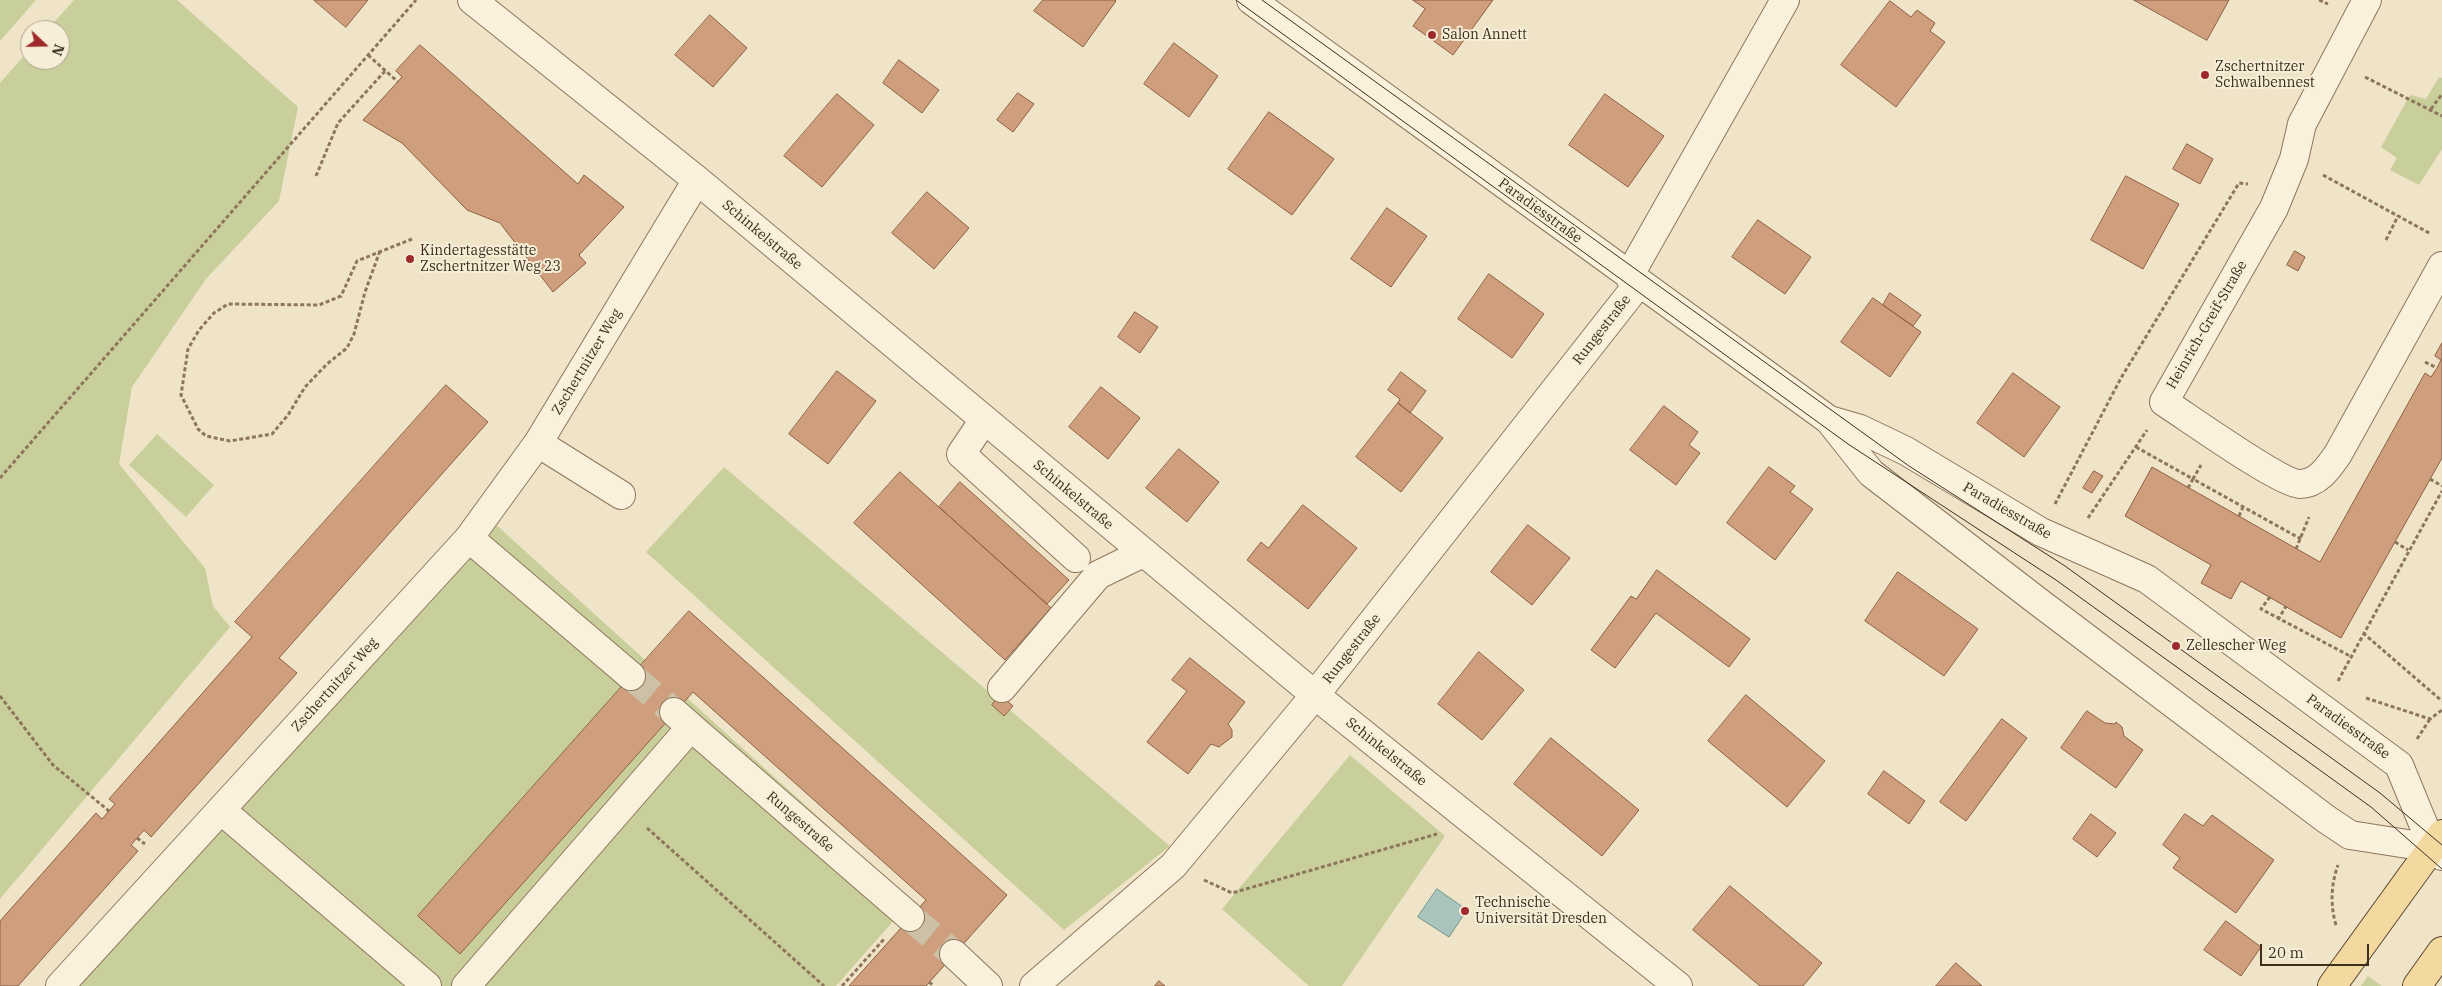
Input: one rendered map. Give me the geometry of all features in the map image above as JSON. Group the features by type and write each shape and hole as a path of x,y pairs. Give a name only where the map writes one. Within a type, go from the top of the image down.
{"main road":[{"path":"2332,986 2439,846"},
{"path":"2417,986 2442,951"}],"street":[{"name":"Schinkelstraße","path":"472,0 697,180 1143,553 1670,984"},
{"name":"Rungestraße","path":"1034,986 1173,866 1315,695 1634,279 1785,0"},
{"name":"Heinrich-Greif-Straße","path":"2368,0 2302,124 2294,159 2274,208 2164,402 2277,476 2300,484 2322,476 2338,454 2442,266"},
{"name":"Paradiesstraße","path":"1257,2 1634,279 1830,420 1871,472 2040,603 2350,835 2439,846"},
{"name":"Zschertnitzer Weg","path":"60,986 469,538 538,443 697,180"},
{"path":"984,420 961,454 1076,558"},
{"name":"Paradiesstraße","path":"1830,420 1860,430 1906,451 2041,532 2147,579 2400,765 2439,846"},
{"path":"538,443 621,495"},
{"path":"469,538 631,676"},
{"path":"1002,688 1098,575 1143,553"},
{"name":"Rungestraße","path":"623,806 682,720 908,915"},
{"path":"466,986 623,806"},
{"path":"221,810 427,986"},
{"path":"954,954 988,986"}],"path":[{"path":"0,478 416,0"},
{"path":"368,55 398,82"},
{"path":"2334,62 2442,116"},
{"path":"316,176 338,123 385,71"},
{"path":"2431,109 2442,94"},
{"path":"2294,159 2433,235"},
{"path":"2041,532 2121,378 2239,183 2283,186"},
{"path":"2386,240 2398,216"},
{"path":"380,251 347,348 327,364 305,387 288,415 272,434 230,441 206,436 198,429 181,395 188,349 199,330 214,313 228,304 319,305 341,296 357,261 380,251 412,238"},
{"path":"2077,549 2086,521 2136,447 2159,460"},
{"path":"2188,488 2193,479 2301,540"},
{"path":"2430,479 2442,486"},
{"path":"2334,688 2442,491"},
{"path":"2239,516 2243,507"},
{"path":"2395,542 2408,550"},
{"path":"2270,597 2261,609 2278,620 2350,656"},
{"path":"2278,620 2286,606"},
{"path":"2363,633 2442,701"},
{"path":"0,696 53,765 109,812"},
{"path":"623,806 824,986"},
{"path":"1173,866 1232,893 1441,833 1479,827"},
{"path":"842,986 908,915"},
{"path":"929,982 934,986"}],"green space":[{"path":"0,0 36,0 0,41"},
{"path":"74,0 177,0 298,107 279,201 206,279 132,387 119,464 205,568 213,606 230,627 0,899 0,83 20,60 20,70 70,70 70,20 56,20"},
{"path":"2439,77 2442,78 2442,149 2419,185 2390,170 2397,158 2381,147 2410,95 2426,99"},
{"path":"157,434 214,485 186,517 129,465"},
{"path":"724,467 1170,846 1064,930 646,552"},
{"path":"493,522 911,901 836,986 72,986"},
{"path":"1350,755 1445,836 1342,986 1309,986 1222,909"},
{"path":"2368,976 2382,986 2361,986"}],"water":[{"path":"1437,889 1467,910 1449,937 1418,917"}],"building":[{"path":"314,0 368,0 346,27"},
{"path":"1043,0 1116,1 1083,47 1034,11"},
{"path":"1413,0 1493,0 1453,55 1413,26 1425,9"},
{"path":"2134,0 2229,0 2207,40"},
{"path":"1890,1 1911,17 1917,10 1935,23 1930,31 1945,42 1896,107 1841,65"},
{"path":"710,15 747,48 713,87 675,55"},
{"path":"1174,43 1218,76 1189,117 1144,84"},
{"path":"420,45 578,184 584,175 624,207 579,255 586,263 553,292 500,223 467,210 402,143 363,120 402,77 396,71"},
{"path":"899,60 939,90 922,113 883,83"},
{"path":"1018,93 1034,104 1013,132 997,120"},
{"path":"837,94 874,125 822,187 784,156"},
{"path":"1605,94 1664,136 1628,187 1569,145"},
{"path":"1269,112 1334,159 1292,215 1228,169"},
{"path":"2187,144 2213,159 2200,184 2173,169"},
{"path":"2126,176 2179,204 2143,269 2091,240"},
{"path":"927,192 969,228 934,269 892,233"},
{"path":"1387,208 1427,236 1391,287 1351,259"},
{"path":"1758,220 1811,257 1785,294 1732,257"},
{"path":"2295,251 2305,257 2298,271 2287,265"},
{"path":"1489,274 1544,314 1512,358 1458,319"},
{"path":"1890,293 1921,315 1913,326 1883,305"},
{"path":"1873,298 1921,332 1890,377 1841,342"},
{"path":"1135,312 1158,327 1140,353 1118,337"},
{"path":"2442,343 2442,458 2341,638 2241,581 2231,599 2201,583 2211,565 2125,516 2152,467 2320,562 2425,373 2431,377 2437,368 2441,360 2435,356"},
{"path":"837,371 876,401 828,464 789,434"},
{"path":"1401,372 1426,391 1410,413 1398,403 1400,399 1388,390"},
{"path":"2013,373 2060,407 2024,457 1977,423"},
{"path":"446,385 488,422 279,658 297,673 151,837 144,830 131,845 138,851 18,986 0,986 0,921 96,813 102,819 115,804 109,799 252,637 235,622"},
{"path":"1101,387 1140,418 1108,459 1069,427"},
{"path":"1398,403 1443,438 1401,492 1356,457"},
{"path":"1664,406 1698,432 1689,445 1700,453 1676,485 1630,450"},
{"path":"1179,449 1219,482 1187,522 1146,488"},
{"path":"1769,467 1795,486 1790,492 1813,509 1775,560 1727,523"},
{"path":"2094,471 2103,476 2092,493 2083,488"},
{"path":"900,472 1051,608 1005,660 854,523"},
{"path":"960,482 1069,580 1047,604 939,507"},
{"path":"1303,505 1357,548 1308,609 1247,560 1261,542 1268,548"},
{"path":"1528,525 1570,558 1532,605 1491,572"},
{"path":"1657,570 1750,639 1729,667 1656,613 1615,668 1591,650 1631,596 1636,599"},
{"path":"1898,572 1978,629 1944,676 1865,621"},
{"path":"689,611 1007,895 926,986 849,986 926,900 693,692 460,954 418,916"},
{"path":"1479,652 1524,690 1482,740 1438,704"},
{"path":"1190,658 1245,702 1228,724 1232,730 1232,737 1219,747 1211,744 1188,774 1147,742 1187,691 1172,680"},
{"path":"1000,695 1013,706 1004,716 992,705"},
{"path":"1746,695 1825,761 1787,807 1708,741"},
{"path":"2087,711 2105,723 2115,724 2116,722 2122,727 2124,736 2143,750 2116,788 2061,748"},
{"path":"2002,719 2027,738 1966,821 1940,802"},
{"path":"1551,738 1639,810 1602,856 1514,784"},
{"path":"1884,771 1925,801 1909,824 1868,794"},
{"path":"2091,814 2116,833 2097,857 2073,839"},
{"path":"2185,814 2203,826 2212,815 2274,860 2236,913 2173,868 2180,858 2163,845"},
{"path":"1730,886 1822,963 1803,986 1760,986 1693,930"},
{"path":"2226,921 2261,947 2241,976 2204,950"},
{"path":"1956,963 1982,986 1936,986"},
{"path":"1159,981 1165,986 1155,986"}],"tunnel":[{"path":"631,676 674,712"},
{"path":"910,917 954,954"}],"tram line":[{"path":"1236,0 1848,444 2056,580 2371,807 2442,869"},
{"path":"1262,0 1909,466 2065,566 2380,793 2442,845"}],"place":[{"name":"Salon Annett","path":"1432,35"},
{"name":"Zschertnitzer Schwalbennest","path":"2205,75"},
{"name":"Kindertagesstätte Zschertnitzer Weg 23","path":"410,259"},
{"name":"Zellescher Weg","path":"2176,646"},
{"name":"Technische Universität Dresden","path":"1465,911"}]}
